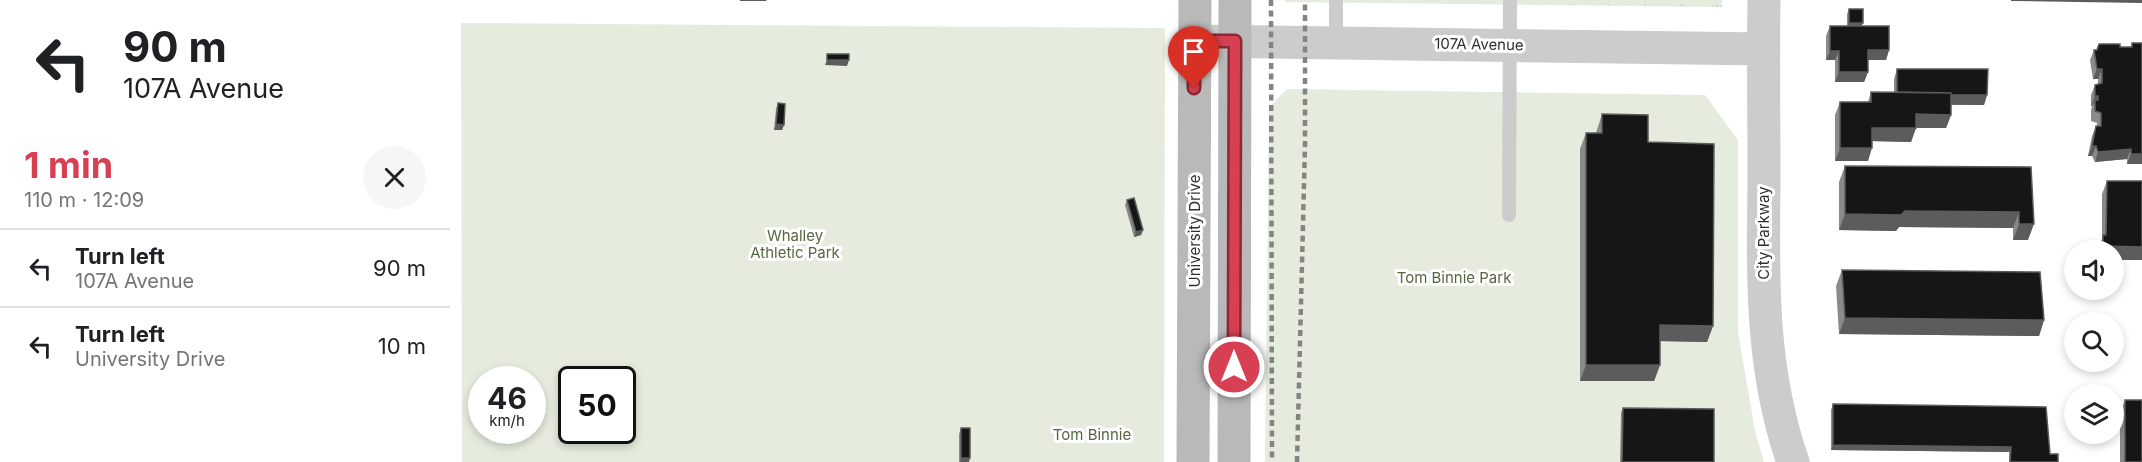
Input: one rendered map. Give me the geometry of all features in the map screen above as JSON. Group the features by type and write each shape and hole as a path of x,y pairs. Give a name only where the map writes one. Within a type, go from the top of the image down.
{"main road":[{"name":"University Drive","path":"1193,462 1195,0"},
{"path":"1234,462 1235,0"}],"street":[{"name":"City Parkway","path":"1764,0 1763,309 1773,388 1781,428 1793,462"},
{"name":"107A Avenue","path":"1194,41 1763,49"}],"lane":[{"path":"1336,0 1336,42"},
{"path":"1509,214 1510,0"}],"green space":[{"path":"1285,0 1722,0 1722,7 1285,2"},
{"name":"Whalley Athletic Park","path":"461,23 1165,28 1164,462 462,462"},
{"name":"Tom Binnie Park","path":"1287,89 1705,95 1738,140 1738,332 1755,431 1764,462 1265,462 1269,107"}],"building":[{"path":"1849,9 1863,9 1863,23 1849,23"},
{"path":"1830,26 1889,26 1889,50 1868,50 1868,72 1839,72 1839,51 1830,51"},
{"path":"2132,43 2142,43 2142,154 2131,154 2131,149 2098,152 2096,146 2092,146 2096,126 2101,126 2101,113 2095,111 2095,100 2098,100 2098,96 2095,96 2095,85 2102,83 2102,69 2097,69 2094,50 2097,50 2099,44 2120,44 2120,47 2132,47"},
{"path":"827,54 849,54 849,60 827,60"},
{"path":"1897,69 1988,69 1987,95 1897,92"},
{"path":"1871,92 1951,93 1951,115 1916,114 1916,128 1872,128 1872,148 1840,148 1840,102 1871,102"},
{"path":"778,103 785,104 784,125 776,124"},
{"path":"1602,114 1648,115 1648,142 1714,144 1713,326 1660,325 1660,365 1586,365 1586,133 1602,133"},
{"path":"1845,166 2031,167 2034,224 2019,224 2019,212 1905,211 1901,215 1845,214"},
{"path":"2107,181 2142,181 2142,247 2124,247 2124,240 2103,240 2103,235 2106,235"},
{"path":"1134,198 1143,230 1136,232 1127,200"},
{"path":"1842,270 2040,272 2044,320 1845,318"},
{"path":"2125,400 2142,400 2142,462 2125,462"},
{"path":"1833,404 2046,407 2050,454 2058,454 2058,462 2010,462 2011,447 1833,445"},
{"path":"1623,408 1714,409 1714,462 1622,462"},
{"path":"961,428 970,428 970,458 961,458"}],"railway":[{"path":"1271,0 1272,462"},
{"path":"1297,462 1305,145 1305,0"}],"route":[{"path":"1194,88 1194,41 1235,41 1234,367"}],"park label":[{"name":"Tom Binnie","path":"1092,434"}]}
